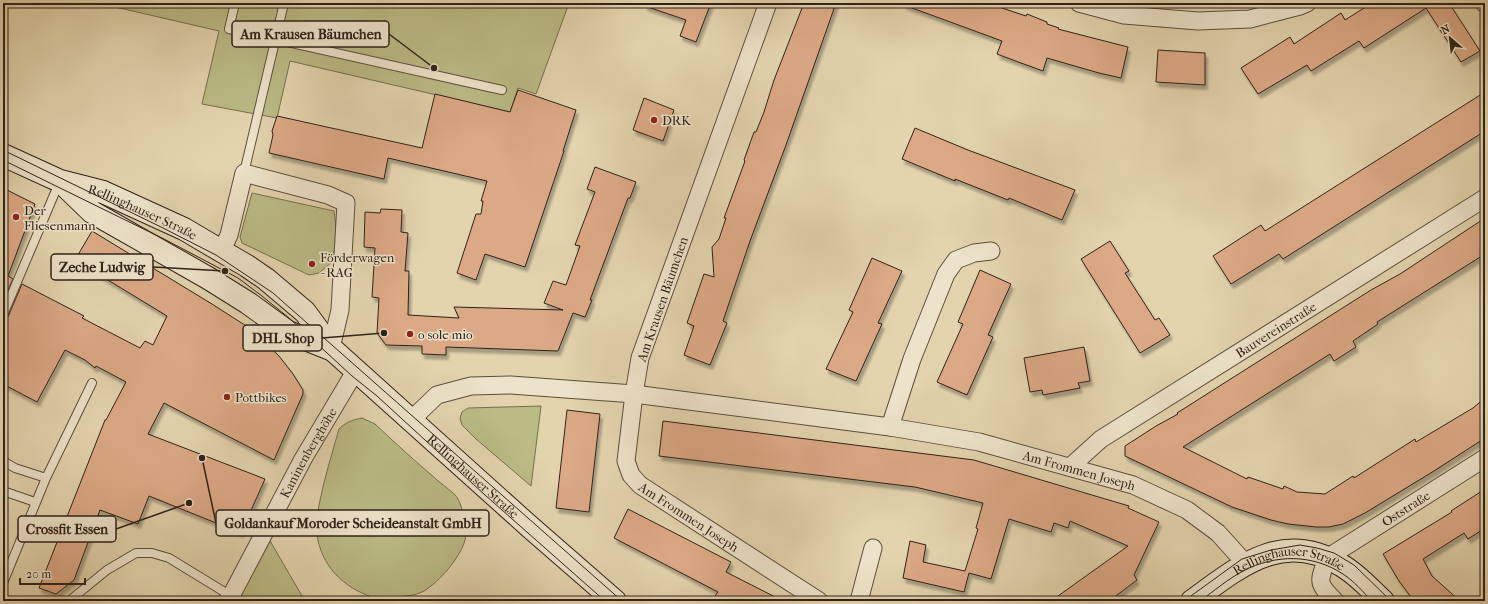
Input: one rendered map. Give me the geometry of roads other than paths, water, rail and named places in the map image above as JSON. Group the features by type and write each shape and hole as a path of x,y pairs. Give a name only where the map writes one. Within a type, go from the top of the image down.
{"main road":[{"name":"Rellinghauser Straße","path":"3,155 60,181 103,192 184,229 222,250 266,279 305,312 333,350 615,601"},
{"name":"Rellinghauser Straße","path":"60,181 92,212 208,278 288,332 333,350"},
{"name":"Rellinghauser Straße","path":"1192,601 1246,563 1269,554 1303,551 1327,558 1341,565 1354,574 1383,601"}],"street":[{"name":"Am Krausen Bäumchen","path":"634,394 640,358 768,3"},
{"path":"1079,3 1124,15 1198,21 1250,18 1307,3"},
{"path":"222,250 229,235 244,173 328,195 346,203 340,310 332,344 333,350"},
{"name":"Bauvereinstraße","path":"1070,467 1102,439 1485,198"},
{"path":"890,427 912,359 946,274 956,260 974,253 991,251"},
{"name":"Kaninenberghöhe","path":"229,598 303,459 356,370"},
{"name":"Am Frommen Joseph","path":"411,420 437,395 471,386 511,385 634,394 890,427 979,442 1133,486 1187,510 1218,533 1246,563"},
{"name":"Am Frommen Joseph","path":"634,394 626,461 631,475 640,485 819,601"},
{"name":"Oststraße","path":"1327,558 1485,458"},
{"path":"859,601 874,548"},
{"path":"1327,558 1320,579 1322,588 1335,601"}],"lane":[{"path":"235,3 229,29 275,38 502,90"},
{"path":"244,173 284,3"},
{"path":"3,315 60,181"},
{"path":"3,583 35,502 92,383"},
{"path":"3,461 15,468 46,478"},
{"path":"3,491 35,502"},
{"path":"70,601 107,570 136,553 152,553 169,558 229,598"}],"tram line":[{"path":"3,150 216,255 273,293 622,601"},
{"path":"3,160 164,239 238,278 289,318 605,601"},
{"path":"1184,601 1242,559 1271,550 1300,545 1334,553 1354,565 1391,601"},
{"path":"1200,601 1226,581 1243,571 1268,561 1281,559 1306,560 1331,567 1351,580 1372,601"}],"place":[{"name":"Am Krausen Bäumchen","path":"434,68"},
{"name":"DRK","path":"654,120"},
{"name":"Der Fliesenmann","path":"16,217"},
{"name":"Förderwagen - RAG","path":"312,264"},
{"name":"Zeche Ludwig","path":"225,271"},
{"name":"DHL Shop","path":"384,333"},
{"name":"o sole mio","path":"410,334"},
{"name":"Pottbikes","path":"227,397"},
{"name":"Goldankauf Moroder Scheideanstalt GmbH","path":"202,458"},
{"name":"Crossfit Essen","path":"189,503"}]}
